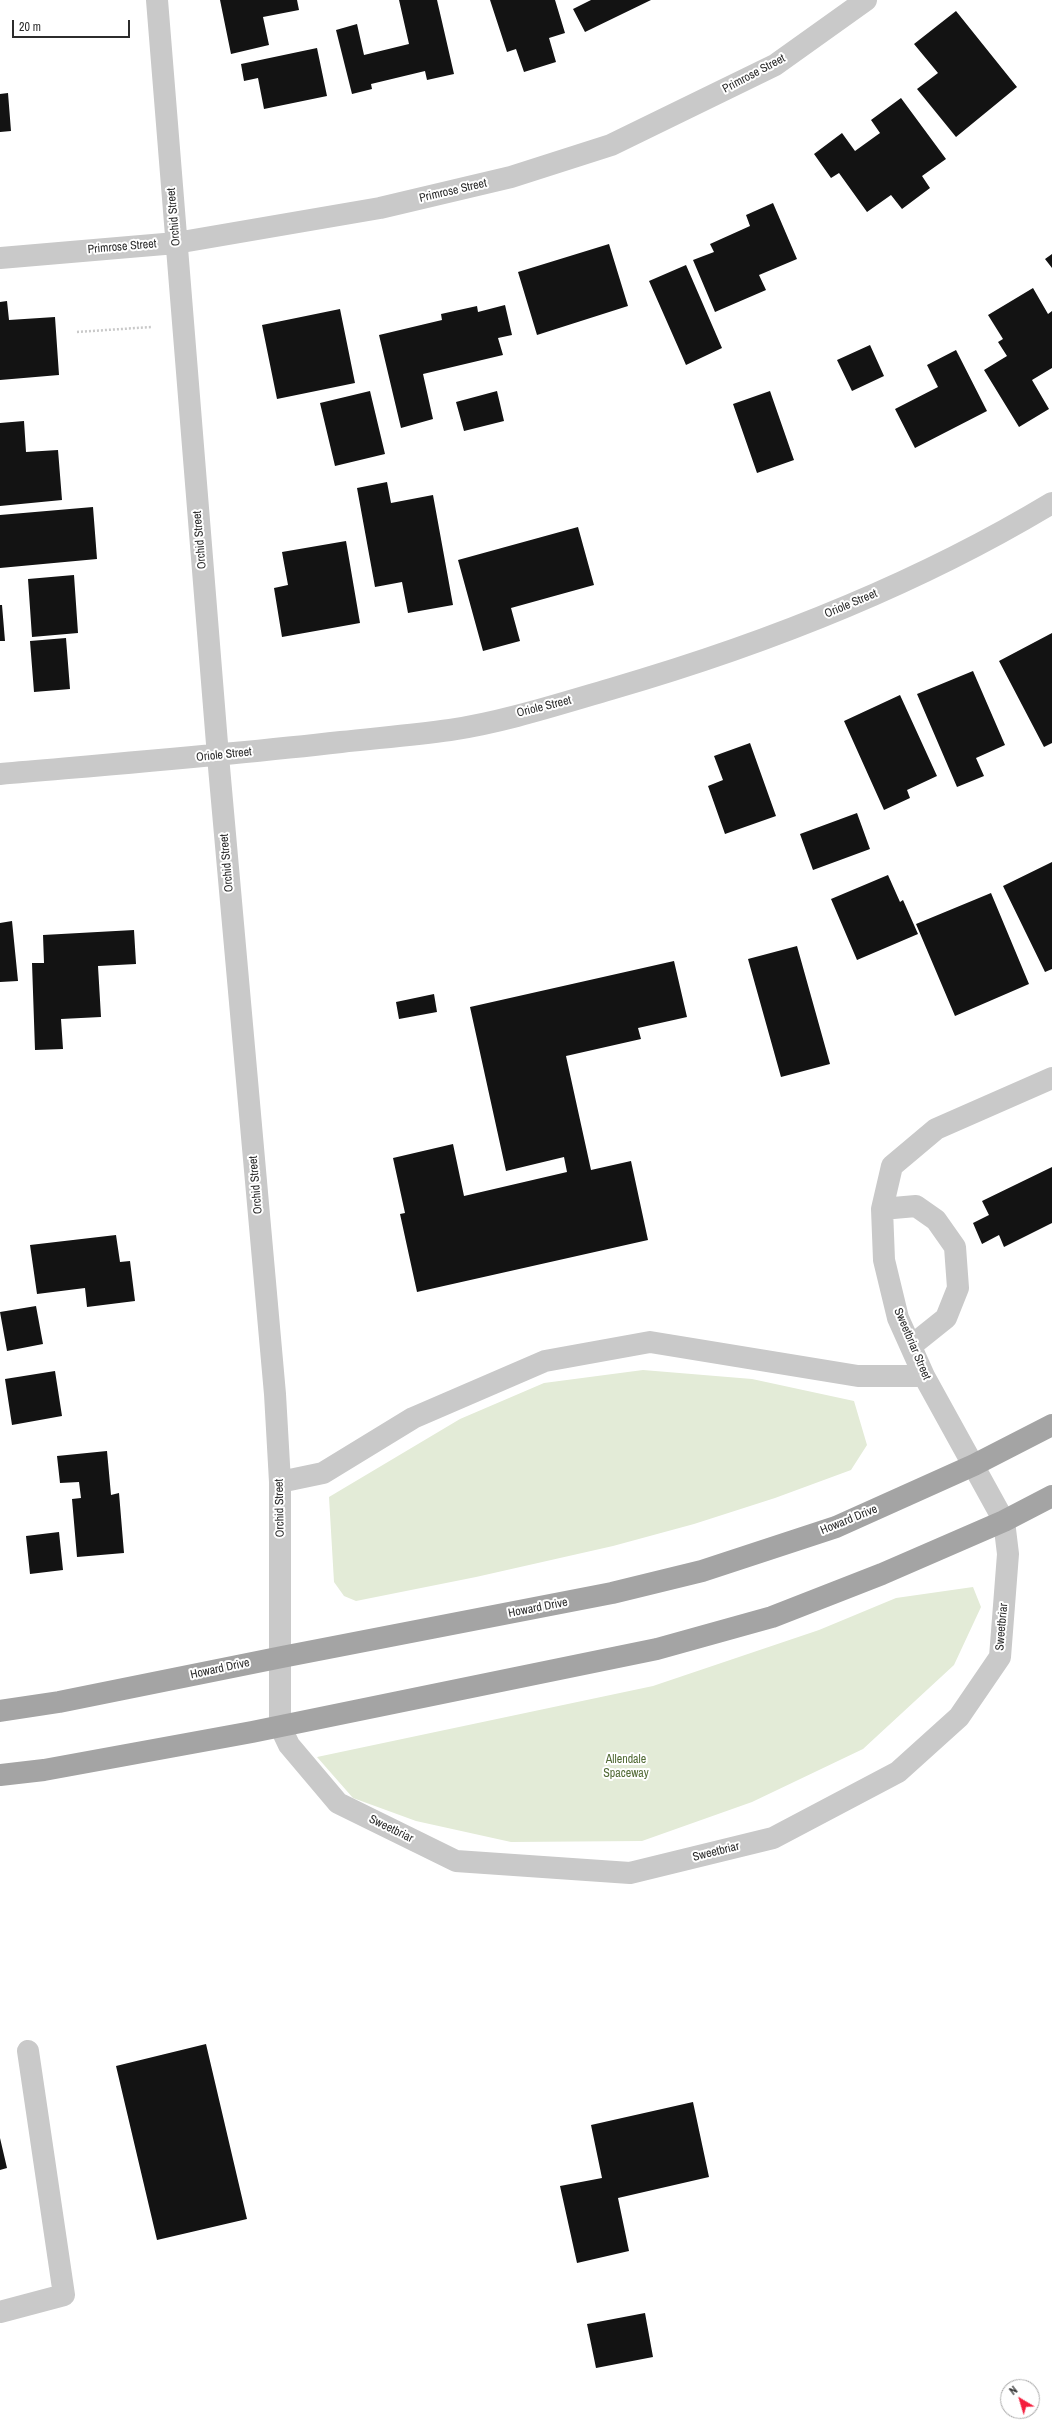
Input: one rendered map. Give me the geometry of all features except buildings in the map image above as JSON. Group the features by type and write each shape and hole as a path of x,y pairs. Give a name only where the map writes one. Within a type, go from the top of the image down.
{"main road":[{"name":"Howard Drive","path":"0,1711 59,1702 282,1656 612,1594 702,1571 836,1527 974,1465 1052,1425"},
{"path":"0,1775 44,1770 280,1726 657,1649 764,1619 882,1574 1004,1521 1052,1496"}],"street":[{"name":"Orchid Street","path":"157,0 218,756 275,1394 280,1482 282,1656 280,1726"},
{"name":"Primrose Street","path":"0,258 176,243 380,208 511,177 610,145 775,64 866,0"},
{"name":"Oriole Street","path":"0,774 218,756 452,729 554,706 688,666 818,618 912,578 992,539 1052,503"},
{"name":"Sweetbriar Street","path":"1004,1521 924,1376 898,1318 884,1260 882,1210 892,1166 936,1129 1052,1078"},
{"path":"882,1210 916,1206 936,1220 955,1247 958,1288 946,1318 911,1346"},
{"path":"280,1482 324,1473 413,1418 545,1361 650,1342 858,1376 924,1376"},
{"name":"Sweetbriar","path":"280,1726 289,1745 338,1803 456,1861 630,1873 773,1838 898,1772 958,1717 1000,1657 1008,1554 1004,1521"},
{"path":"0,2312 64,2295 28,2051"}],"path":[{"path":"77,332 183,326"}],"green space":[{"path":"643,1370 752,1379 854,1401 867,1445 851,1470 775,1498 694,1524 613,1546 476,1577 356,1601 344,1596 334,1582 329,1497 460,1419 544,1383"},
{"name":"Allendale Spaceway","path":"973,1587 981,1607 954,1665 863,1749 752,1802 642,1841 511,1842 416,1821 353,1798 317,1757 653,1686 819,1630 896,1598"}]}
